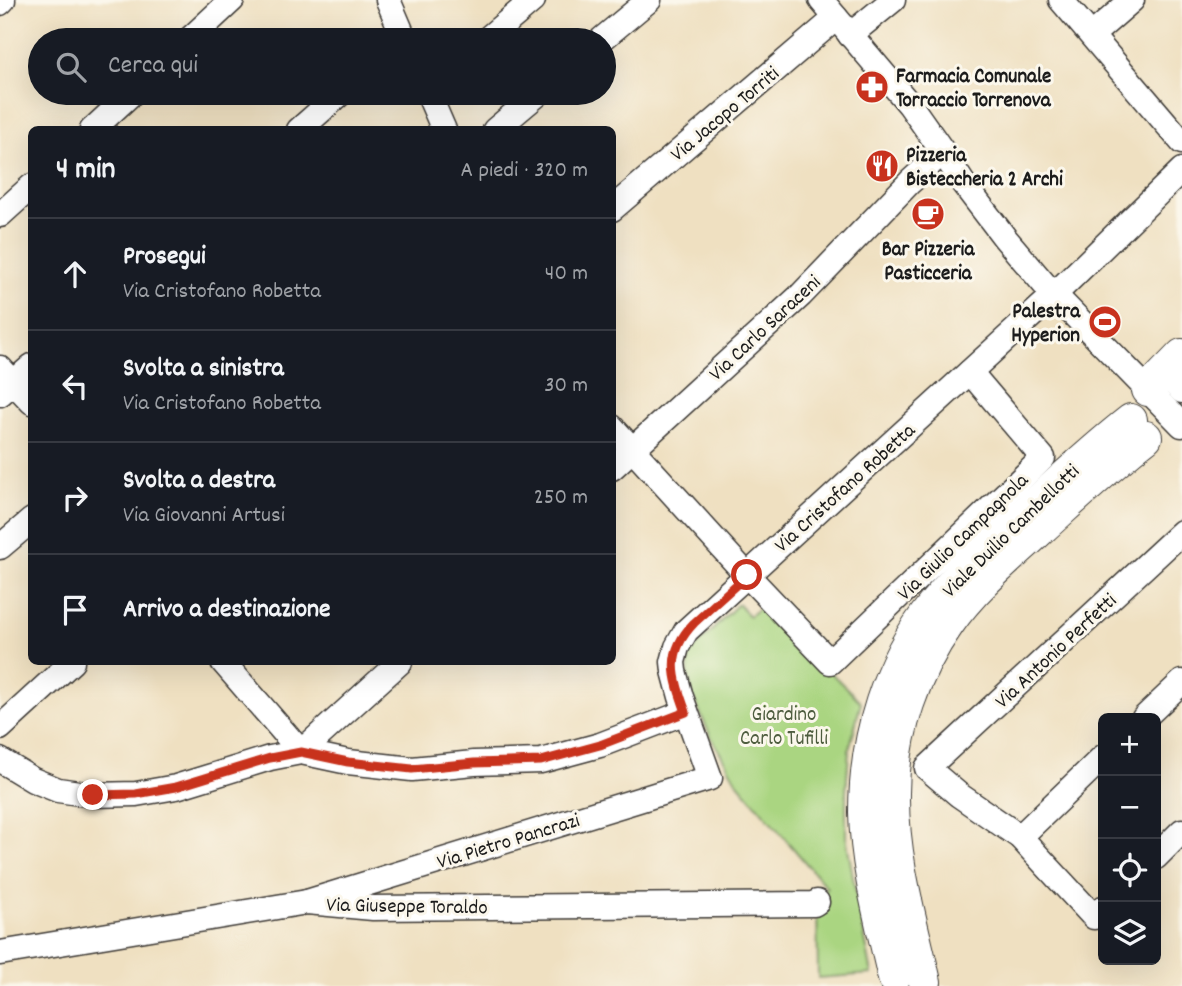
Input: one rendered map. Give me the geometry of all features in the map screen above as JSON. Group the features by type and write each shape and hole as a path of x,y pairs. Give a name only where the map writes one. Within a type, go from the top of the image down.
{"main road":[{"name":"Viale Duilio Cambellotti","path":"894,978 871,869 865,812 871,740 880,707 897,664 923,620 957,577 1090,453 1139,429 1079,494 957,612 928,656 916,683 895,752 893,815 898,857 925,982"}],"street":[{"path":"202,28 232,0"},
{"path":"388,0 399,28"},
{"path":"500,28 533,0"},
{"path":"615,28 649,0"},
{"name":"Via Jacopo Torriti","path":"616,206 836,18 893,0"},
{"path":"1061,0 1182,142"},
{"path":"1092,35 1132,0"},
{"path":"836,18 906,100 963,183 1054,295 1169,377 1182,425"},
{"path":"96,126 119,105"},
{"path":"304,126 327,105"},
{"path":"433,105 441,126"},
{"path":"500,126 525,105"},
{"name":"Via Carlo Saraceni","path":"616,464 801,295 943,152"},
{"name":"Via Cristofano Robetta","path":"710,778 674,671 673,662 677,647 686,631 1054,295 1182,170"},
{"path":"0,215 28,190"},
{"path":"28,368 4,381 28,399"},
{"name":"Via Giulio Campagnola","path":"747,575 830,662 1043,458 970,372"},
{"path":"616,431 747,575"},
{"path":"0,547 28,523"},
{"name":"Via Antonio Perfetti","path":"1020,837 958,795 928,768 1182,532"},
{"path":"0,728 69,665"},
{"path":"226,665 301,752"},
{"path":"301,752 397,665"},
{"path":"1149,713 1182,682"},
{"path":"0,760 33,780 58,790 93,795 136,794 176,787 270,758 301,752 348,762 412,769 474,763 541,761 600,745 686,712"},
{"path":"1098,762 1020,837 1098,911"},
{"name":"Via Pietro Pancrazi","path":"307,902 710,778"},
{"path":"1161,852 1182,831"},
{"name":"Via Giuseppe Toraldo","path":"0,953 307,902 373,908 817,902"}],"green space":[{"name":"Giardino Carlo Tufilli","path":"738,604 749,616 762,606 861,702 849,750 846,836 872,974 818,978 817,894 827,888 737,782 710,735 692,695 688,672 689,654"}],"place":[{"name":"Farmacia Comunale Torraccio Torrenova","path":"872,87"},
{"name":"Pizzeria Bisteccheria 2 Archi","path":"882,166"},
{"name":"Bar Pizzeria Pasticceria","path":"928,214"},
{"name":"Palestra Hyperion","path":"1105,322"}],"route":[{"path":"93,795 136,794 176,787 270,758 301,752 348,762 412,769 474,763 541,761 600,745 686,712 673,662 679,641 694,623 747,575"}]}
